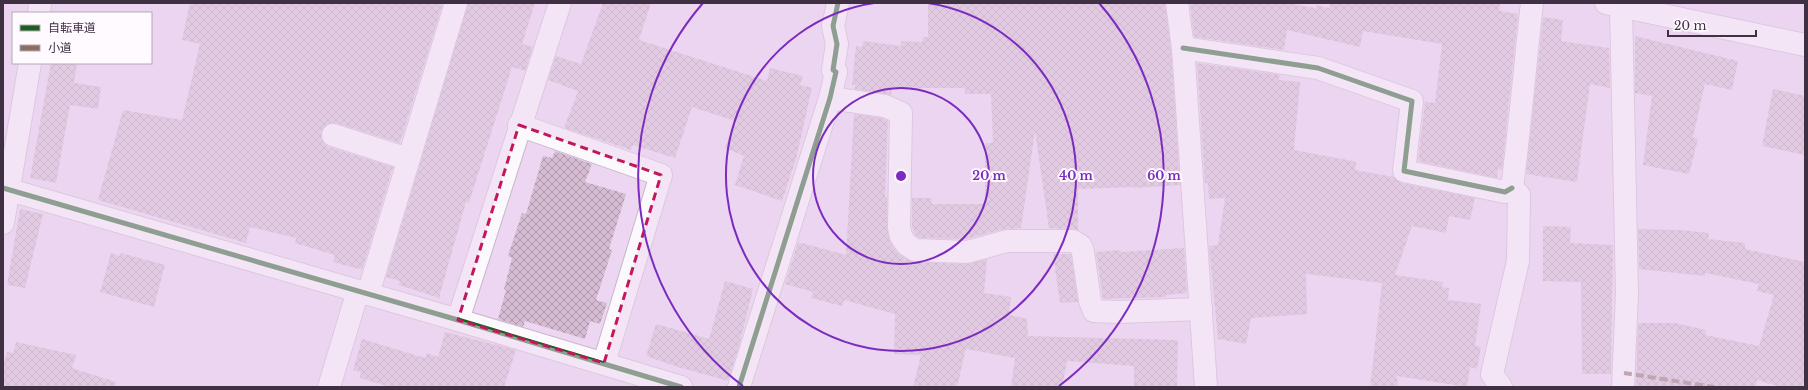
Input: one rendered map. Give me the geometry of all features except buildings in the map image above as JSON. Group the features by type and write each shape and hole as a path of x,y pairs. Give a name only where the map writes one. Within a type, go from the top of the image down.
{"street":[{"path":"329,387 363,293 408,159 456,3"},
{"path":"458,320 519,125 560,3"},
{"path":"739,387 830,98 836,72 833,70 837,44 834,26 838,3"},
{"path":"1177,3 1182,48 1206,387"},
{"path":"1501,387 1492,374 1518,261 1519,196 1512,188 1522,111 1532,3"},
{"path":"1622,387 1627,293 1622,5 1805,45"},
{"path":"1182,48 1318,68 1412,101 1404,171 1505,192 1512,188"},
{"path":"3,223 6,189 30,64"},
{"path":"830,98 885,106 902,113 899,227 901,236 906,244 915,250 967,252 1007,241 1073,242 1081,246 1083,252 1090,301 1094,311 1118,312 1201,310"},
{"path":"519,125 661,175 604,363"},
{"path":"332,135 408,159"},
{"path":"6,189 458,320 681,387"}],"highlighted area":[{"path":"519,125 661,175 604,363 458,320"}],"marked path":[{"path":"1624,373 1714,387"}],"cycle path":[{"path":"739,387 830,98 836,72 833,70 837,44 833,26 838,3"},
{"path":"1183,48 1318,68 1412,101 1404,171 1505,192 1512,188"},
{"path":"3,188 458,320 681,387"}]}
